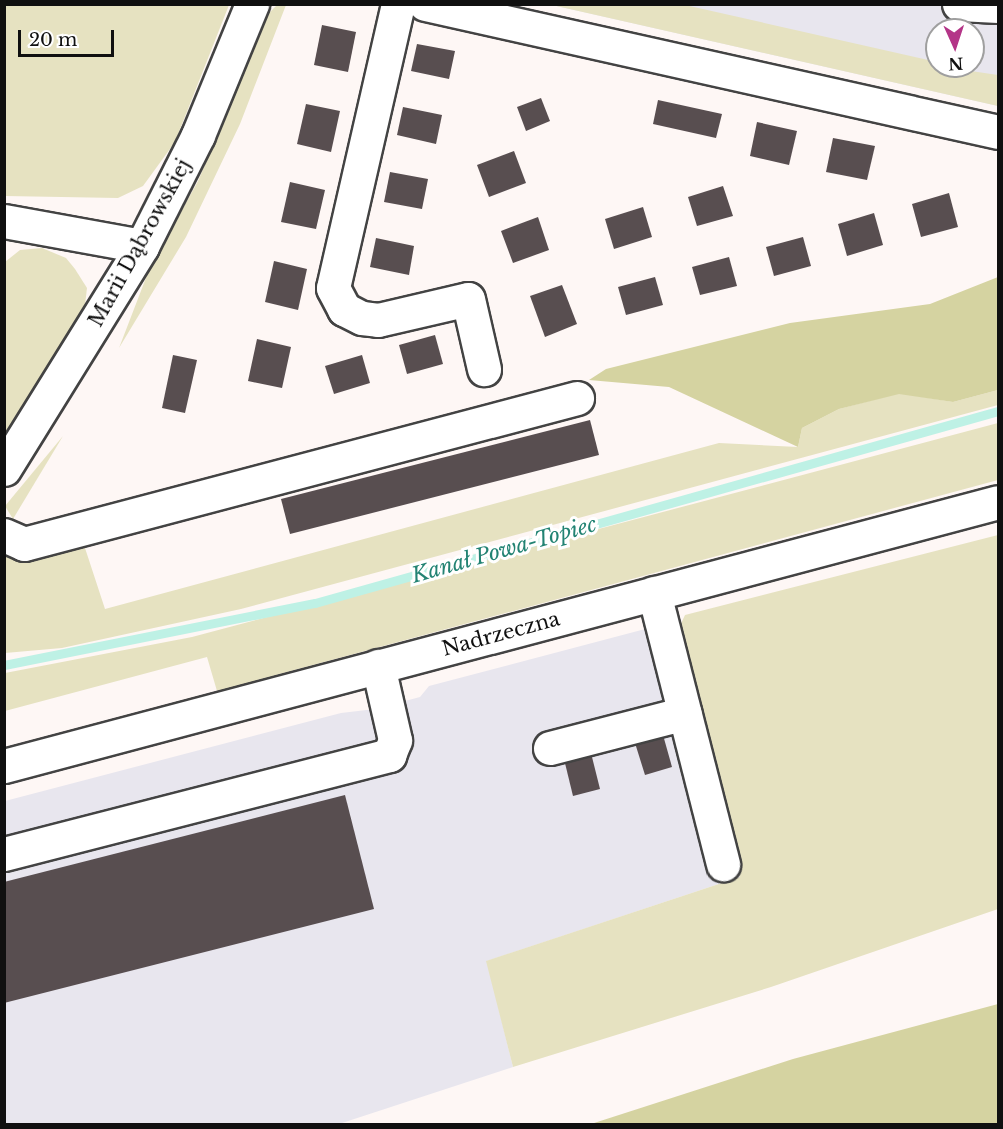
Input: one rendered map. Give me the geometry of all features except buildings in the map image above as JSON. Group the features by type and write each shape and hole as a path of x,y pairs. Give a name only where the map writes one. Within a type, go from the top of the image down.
{"street":[{"name":"Marii Dąbrowskiej","path":"4,469 142,246 198,135 252,4"},
{"path":"398,4 333,288 344,309 362,318 378,320 468,299 484,369"},
{"path":"425,4 999,132"},
{"path":"959,4 999,6"},
{"path":"4,221 142,246"},
{"path":"4,535 24,544 577,398"},
{"name":"Nadrzeczna","path":"4,766 999,502"},
{"path":"654,593 723,864"},
{"path":"4,854 389,755 395,740 378,666"},
{"path":"550,748 685,712"}],"shaded area":[{"path":"4,5 229,5 175,142 143,186 118,198 5,196"},
{"path":"277,5 286,5 240,124 186,237 119,348 149,270 198,181 269,13"},
{"path":"552,5 998,5 998,106"},
{"path":"552,5 685,5 925,59 925,78 985,78 985,73 998,75 998,106"},
{"path":"42,248 66,258 75,269 87,288 85,305 5,442 5,262 20,250"},
{"path":"998,277 998,390 953,402 899,394 839,409 802,428 798,447 669,387 589,380 606,369 790,323 930,304"},
{"path":"998,390 998,405 241,609 62,648 5,653 5,551 25,555 85,548 105,609 719,443 798,447 802,428 839,409 899,393 953,402"},
{"path":"998,423 998,480 217,691 207,657 5,711 5,673 192,637"},
{"path":"63,436 13,519 5,506"},
{"path":"998,535 998,909 771,987 513,1067 486,961 740,877 678,630 685,615"},
{"path":"649,628 684,653 740,877 487,961 513,1067 339,1124 5,1124 5,801 341,713 375,709 420,697 429,686"},
{"path":"998,1004 998,1124 591,1124 793,1059"}],"waterway":[{"name":"Kanał Powa-Topiec","path":"4,665 315,603 998,411"}]}
